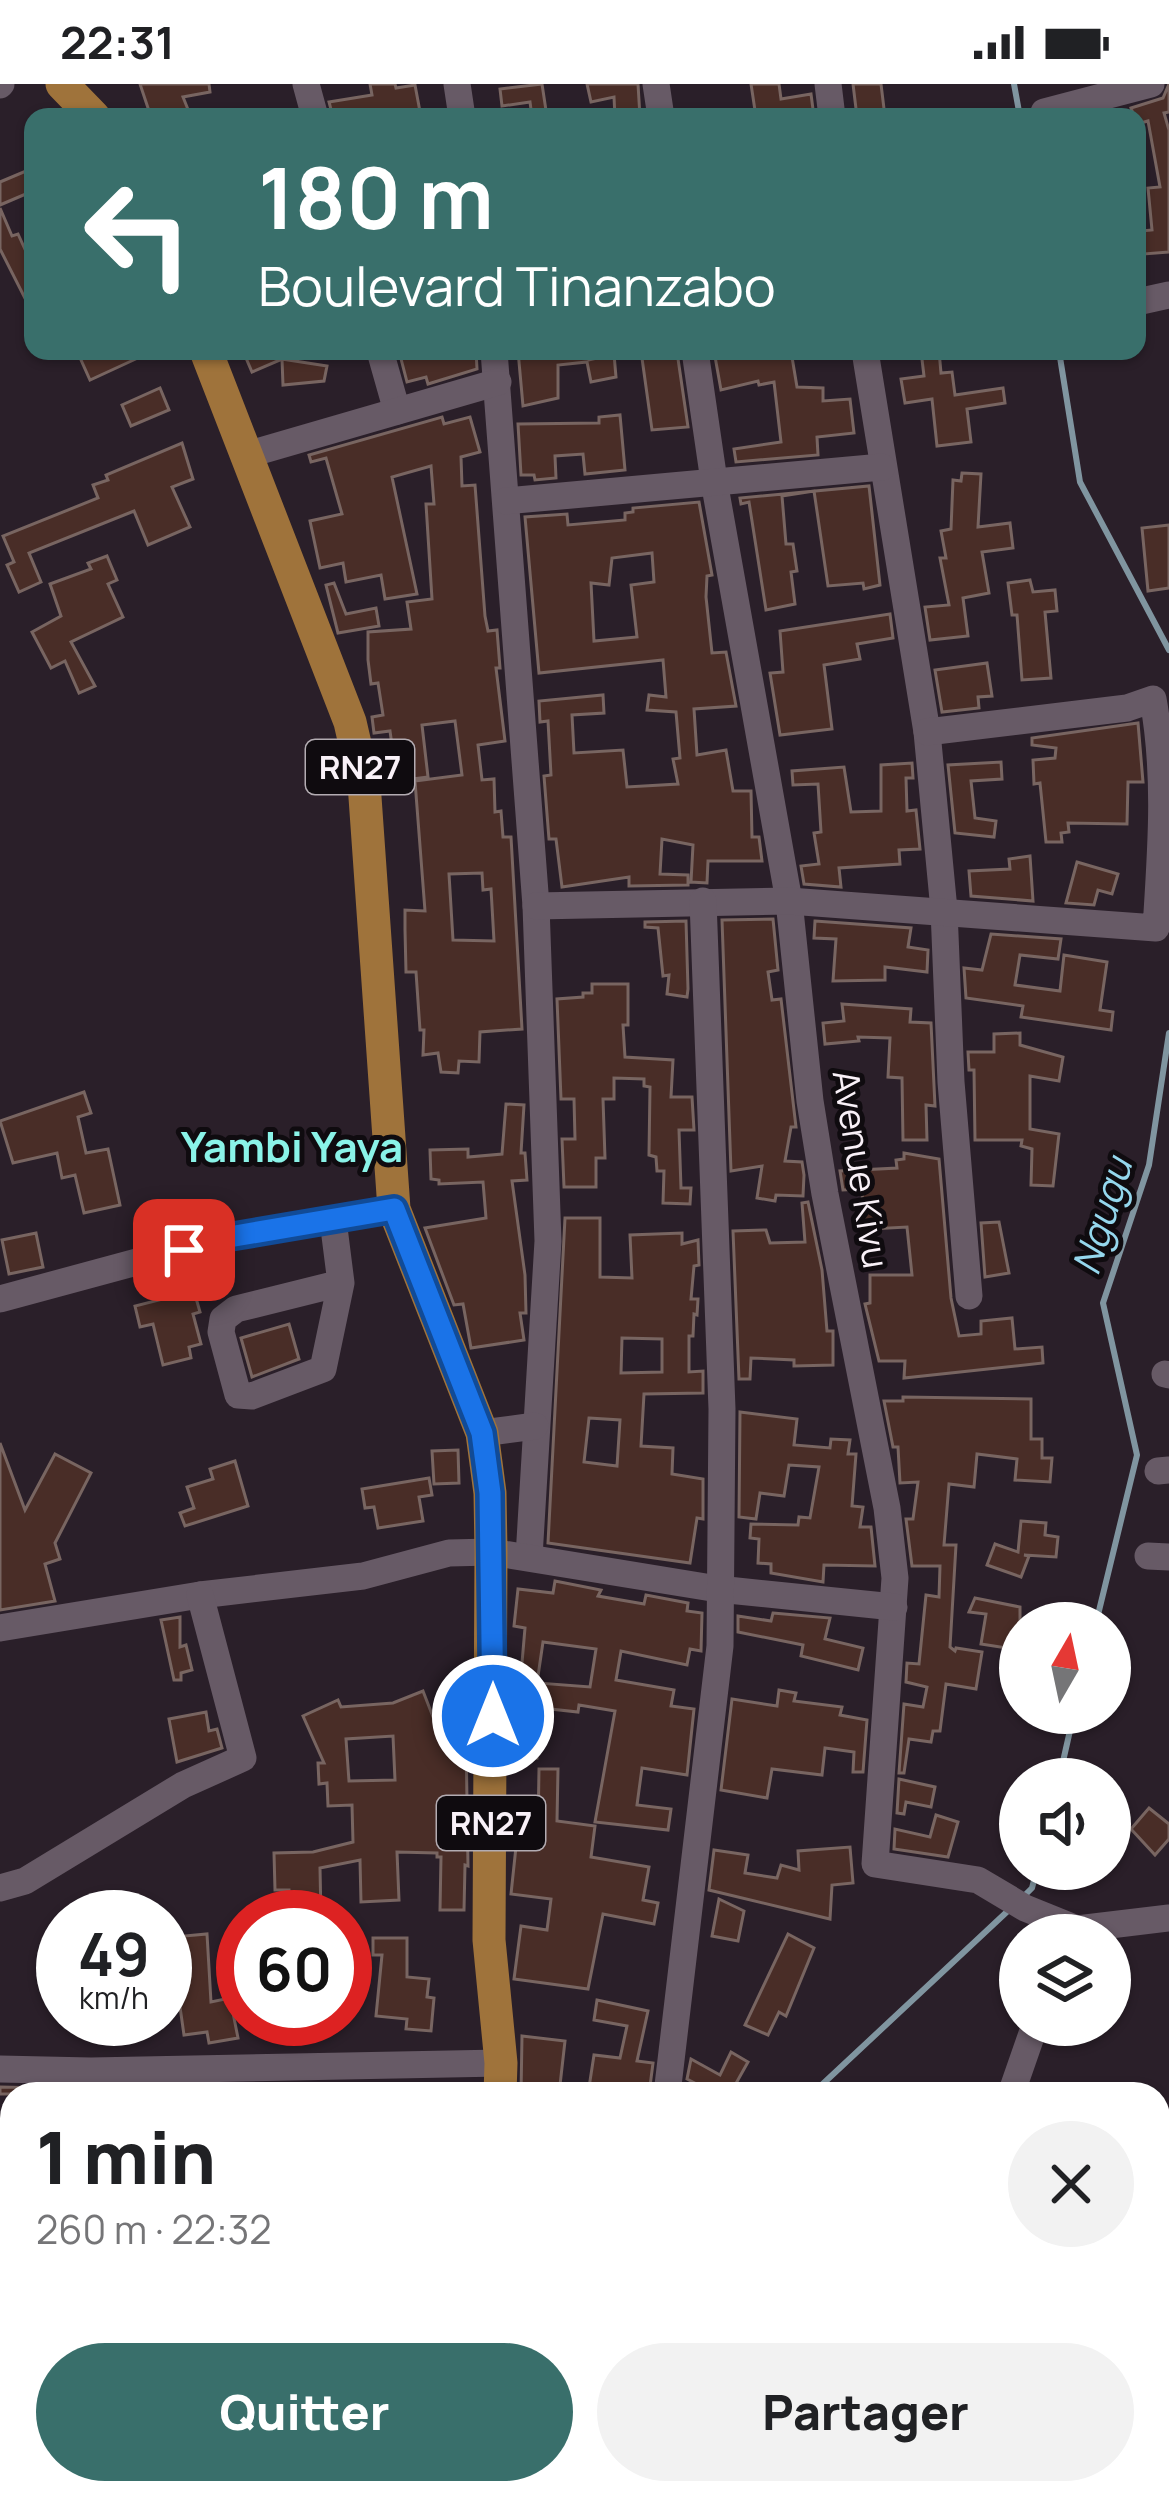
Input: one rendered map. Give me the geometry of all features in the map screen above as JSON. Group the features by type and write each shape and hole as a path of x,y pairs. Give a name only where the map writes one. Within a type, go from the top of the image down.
{"main road":[{"path":"62,84 87,108"},
{"name":"RN27","path":"209,360 350,722 364,783 394,1209 482,1433 491,1552 489,1940 500,2079"}],"street":[{"path":"1059,108 1151,84"},
{"path":"383,360 397,411"},
{"path":"495,360 536,906 548,1241 529,1557"},
{"name":"Avenue Kivu","path":"696,360 789,902 825,1194 887,1508 895,1578 875,1864 978,1880 1039,1914"},
{"path":"867,360 927,732 944,910 951,1082 969,1296"},
{"path":"246,455 498,382"},
{"path":"506,501 882,467"},
{"path":"536,906 789,902 1156,928 1164,798 1153,699 1127,708 927,732"},
{"path":"668,2082 720,1646 722,1409 703,901"},
{"path":"0,1299 229,1237 394,1209"},
{"path":"333,1220 341,1283 323,1369 252,1396 238,1395 221,1332 224,1319 236,1310 341,1283"},
{"path":"482,1433 535,1426"},
{"path":"0,1628 200,1595 362,1576 449,1552 491,1552 718,1589 894,1607"},
{"path":"0,1888 25,1881 183,1785 243,1758 200,1595"},
{"path":"1131,1924 1169,1918"},
{"path":"1015,2082 1028,2046"},
{"path":"0,2068 91,2082 500,2079"}],"building":[{"path":"140,84 209,84 210,92 183,97 187,108 148,108"},
{"path":"370,84 415,85 419,108 331,108 329,102 372,95"},
{"path":"542,84 546,108 531,108 530,102 502,106 500,89"},
{"path":"587,84 638,84 639,108 615,108 614,97 591,102"},
{"path":"751,84 779,84 781,99 811,94 813,108 755,108"},
{"path":"853,84 881,84 884,108 856,108"},
{"path":"1169,84 1169,112 1164,113 1169,130 1169,252 1146,254 1146,231 1152,230 1148,188 1160,187 1146,108 1131,108 1163,98"},
{"path":"24,172 24,195 0,205 0,182"},
{"path":"0,208 12,236 18,234 24,247 24,296 0,249"},
{"path":"81,360 133,360 90,380"},
{"path":"247,360 280,360 252,372"},
{"path":"282,360 327,366 324,381 283,385"},
{"path":"401,360 476,360 477,369 428,384 426,377 407,382"},
{"path":"519,360 615,360 616,377 591,382 587,362 558,365 558,398 523,406"},
{"path":"642,360 678,360 688,427 652,430"},
{"path":"716,360 792,360 797,387 823,388 823,401 850,399 854,433 817,437 818,455 736,462 734,449 781,442 774,382 721,390"},
{"path":"922,360 940,360 941,373 952,372 955,395 1003,388 1005,403 967,409 971,442 937,446 932,399 905,403 901,379 924,376"},
{"path":"160,388 169,410 131,426 122,405"},
{"path":"620,415 625,470 585,474 583,454 555,456 556,478 535,480 534,475 521,475 518,424 599,423 599,417"},
{"path":"442,417 444,424 470,417 480,452 461,457 462,486 475,485 485,616 488,631 497,630 500,668 496,668 505,741 478,745 482,780 494,779 495,812 501,811 503,837 511,837 522,1029 480,1032 479,1062 459,1061 458,1073 441,1072 438,1053 423,1055 416,972 406,972 405,930 405,910 425,911 415,781 462,775 455,721 422,725 428,777 397,781 390,731 374,733 372,717 383,715 368,660 368,632 411,629 407,602 432,599 426,504 434,504 431,466 392,477 417,594 385,599 381,575 346,582 343,563 320,568 310,521 342,514 326,458 311,462 309,455","holes":["482,873 483,890 491,889 494,941 453,940 449,874"]},
{"path":"182,443 193,479 172,487 190,527 148,545 134,511 29,553 41,582 19,592 7,565 14,562 3,536 98,498 93,485 108,480 106,475"},
{"path":"962,473 981,474 978,527 1010,523 1013,548 982,552 989,593 963,598 968,636 930,640 925,607 949,605 940,558 946,558 941,531 951,529 953,480 961,481"},
{"path":"869,486 880,585 864,589 863,583 828,586 814,491"},
{"path":"812,491 782,496 786,544 793,544 797,571 791,572 795,604 766,610 749,502 741,504 740,498"},
{"path":"699,502 712,575 707,576 706,597 712,653 726,652 736,706 694,709 697,755 726,750 733,791 751,791 752,837 759,837 762,861 708,861 707,883 691,882 693,845 662,839 660,874 688,875 688,885 629,886 629,877 562,887 556,839 549,839 544,776 551,775 548,721 540,722 539,701 603,695 604,713 572,715 574,753 623,750 627,787 678,784 673,759 680,758 676,712 647,710 649,695 666,697 663,660 539,673 525,517 567,514 568,525 625,520 625,513 633,508","holes":["652,553 654,582 631,585 637,637 594,641 591,583 609,585 612,558"]},
{"path":"1169,525 1169,588 1148,591 1142,528"},
{"path":"107,556 117,580 108,584 123,617 71,642 95,686 79,693 65,661 51,668 32,632 61,616 50,584 91,569 88,563"},
{"path":"1030,580 1033,592 1055,590 1057,611 1045,612 1051,678 1022,680 1017,615 1012,615 1008,583"},
{"path":"334,583 346,614 376,608 379,626 338,633 326,585"},
{"path":"890,614 893,638 857,644 860,659 824,665 832,729 780,735 770,673 783,672 780,631"},
{"path":"987,663 992,696 978,697 979,708 942,712 935,670"},
{"path":"1138,723 1143,782 1128,782 1127,824 1068,823 1069,832 1061,833 1062,842 1046,842 1033,760 1055,758 1056,748 1032,745 1032,738"},
{"path":"1001,762 1002,779 971,781 975,818 996,821 994,837 955,833 948,765"},
{"path":"912,763 913,778 906,778 907,811 916,810 920,849 899,850 900,864 839,868 841,887 804,884 801,866 819,864 814,833 821,832 818,784 793,785 792,771 844,767 851,812 881,811 881,765"},
{"path":"1030,856 1033,901 971,896 969,871 1010,869 1009,859"},
{"path":"1077,862 1118,874 1112,894 1098,890 1094,905 1066,903"},
{"path":"773,919 778,970 768,972 772,1000 781,999 796,1127 791,1127 785,1161 802,1162 804,1175 803,1196 776,1195 775,1201 757,1198 762,1166 731,1171 722,920"},
{"path":"686,921 687,997 667,994 669,975 663,976 658,928 645,927 645,922"},
{"path":"815,921 911,928 908,947 928,950 927,972 885,967 885,980 833,981 836,939 814,938"},
{"path":"991,934 1061,939 1058,959 1020,955 1015,985 1060,991 1064,955 1107,962 1100,1010 1113,1012 1111,1030 1021,1017 1023,1006 966,998 964,968 982,970"},
{"path":"592,984 628,984 625,1057 673,1060 671,1097 692,1097 694,1130 679,1130 681,1188 691,1188 690,1204 663,1203 664,1171 657,1171 656,1157 649,1155 650,1087 644,1086 644,1079 614,1078 614,1099 603,1099 605,1158 596,1158 596,1187 564,1187 562,1139 575,1139 574,1099 561,1099 557,999 583,997 583,993 592,993"},
{"path":"842,1004 911,1009 910,1022 931,1023 935,1106 926,1105 927,1140 903,1140 902,1078 888,1077 890,1038 858,1037 859,1041 825,1044 823,1023 844,1021"},
{"path":"1020,1033 1020,1045 1063,1057 1059,1081 1030,1076 1030,1129 1059,1134 1053,1186 1031,1185 1032,1149 1021,1146 1022,1140 975,1140 974,1070 969,1070 968,1052 994,1052 994,1034"},
{"path":"84,1092 91,1113 78,1117 86,1153 108,1149 120,1205 84,1213 75,1175 62,1178 57,1153 13,1163 0,1121"},
{"path":"506,1104 524,1105 521,1153 525,1153 527,1180 512,1181 525,1275 526,1313 520,1313 524,1340 471,1348 463,1304 454,1305 425,1228 486,1218 483,1182 439,1184 431,1179 430,1150 468,1149 468,1157 502,1154"},
{"path":"904,1153 939,1159 951,1298 959,1336 981,1334 981,1321 1012,1318 1015,1349 1042,1347 1043,1363 904,1378 905,1361 879,1361 865,1304 870,1303 870,1275 912,1275 907,1227 871,1229 870,1221 863,1221 862,1189 843,1190 840,1171 897,1168 896,1160 904,1159"},
{"path":"808,1202 822,1270 827,1331 833,1331 833,1365 794,1366 794,1360 751,1358 750,1379 739,1379 733,1231 766,1230 770,1243 805,1242 802,1203"},
{"path":"565,1218 600,1218 600,1277 632,1278 630,1235 682,1233 682,1244 698,1240 699,1265 694,1266 691,1299 698,1299 697,1315 693,1336 689,1336 689,1372 703,1371 703,1393 644,1394 641,1446 673,1448 672,1474 703,1479 703,1519 697,1518 690,1563 548,1543","holes":["622,1338 662,1339 662,1372 621,1373","589,1418 620,1420 617,1466 584,1462"]},
{"path":"999,1222 1009,1273 985,1277 981,1223"},
{"path":"36,1233 43,1267 9,1274 2,1240"},
{"path":"194,1291 200,1312 193,1314 201,1344 189,1347 191,1358 163,1365 153,1324 140,1327 135,1306"},
{"path":"289,1324 299,1359 252,1377 241,1338"},
{"path":"903,1397 1031,1399 1031,1439 1042,1439 1042,1458 1052,1458 1050,1482 1015,1480 1017,1459 977,1454 974,1487 949,1484 944,1545 956,1545 950,1647 982,1652 976,1689 946,1684 940,1731 933,1731 931,1742 909,1739 904,1773 899,1773 904,1704 923,1707 927,1687 906,1682 907,1663 919,1664 926,1595 939,1597 940,1566 912,1566 906,1519 913,1519 918,1482 900,1483 898,1447 893,1447 884,1401 903,1401"},
{"path":"740,1412 797,1419 794,1445 830,1448 831,1439 850,1440 848,1454 856,1454 852,1506 863,1507 860,1527 871,1527 875,1566 824,1565 823,1582 771,1573 771,1564 758,1563 759,1539 750,1538 751,1524 798,1525 799,1517 810,1518 819,1467 789,1465 784,1496 760,1493 756,1519 739,1517"},
{"path":"0,1443 25,1510 55,1454 91,1473 55,1543 60,1559 45,1564 55,1601 0,1610"},
{"path":"458,1450 459,1483 434,1484 432,1451"},
{"path":"235,1461 248,1506 185,1526 180,1513 194,1508 187,1487 213,1479 210,1469"},
{"path":"429,1478 432,1495 419,1497 423,1521 378,1528 374,1507 365,1508 362,1489"},
{"path":"1021,1521 1046,1523 1045,1535 1058,1537 1056,1557 1024,1555 1029,1556 1021,1577 987,1565 995,1544 1018,1552"},
{"path":"555,1581 601,1590 598,1596 644,1604 646,1595 688,1603 687,1611 702,1613 701,1651 690,1649 687,1665 621,1651 616,1680 674,1690 671,1706 694,1709 687,1775 642,1768 637,1805 671,1809 668,1830 595,1822 615,1711 579,1705 578,1712 541,1708 537,1758 514,1756 525,1628 514,1626 518,1589 553,1593","holes":["543,1642 596,1649 590,1687 537,1683"]},
{"path":"975,1598 999,1603 999,1647 981,1644 986,1614 969,1612"},
{"path":"773,1613 830,1618 825,1639 863,1648 858,1670 801,1656 803,1645 738,1632 738,1616 771,1621"},
{"path":"180,1617 180,1647 186,1645 192,1670 174,1680 161,1620"},
{"path":"779,1690 796,1693 794,1701 842,1707 840,1715 867,1720 863,1772 853,1772 854,1752 825,1748 822,1775 772,1769 767,1798 721,1790 732,1699 777,1706"},
{"path":"423,1691 440,1735 466,1736 464,1910 440,1910 441,1857 437,1853 397,1852 399,1900 372,1901 372,1890 361,1890 360,1860 320,1868 320,1890 275,1890 274,1853 313,1852 353,1842 352,1805 328,1806 327,1783 319,1784 318,1763 324,1763 303,1716 338,1700 341,1707 393,1703","holes":["393,1736 395,1780 349,1781 346,1739"]},
{"path":"206,1712 209,1731 217,1729 222,1748 177,1762 169,1719"},
{"path":"539,1769 558,1769 557,1821 595,1826 591,1857 649,1867 643,1900 658,1903 654,1924 603,1914 588,1989 514,1979 521,1926 547,1930 551,1899 511,1894 518,1828 538,1831"},
{"path":"899,1779 935,1787 931,1807 906,1802 904,1814 897,1813"},
{"path":"1149,1808 1169,1824 1169,1839 1155,1855 1131,1829"},
{"path":"936,1815 958,1822 948,1857 894,1849 895,1829 930,1837"},
{"path":"850,1847 853,1883 832,1885 830,1919 709,1890 714,1850 748,1855 745,1873 777,1878 781,1865 799,1870 798,1851"},
{"path":"719,1899 744,1911 738,1941 712,1936"},
{"path":"207,1934 216,2042 209,2043 207,2032 192,2034 192,1935"},
{"path":"788,1934 814,1948 786,2016 779,2012 768,2035 745,2025"},
{"path":"373,1938 407,1938 407,1977 429,1979 427,1997 434,1998 431,2031 406,2029 407,2019 376,2016 382,1955 373,1955"},
{"path":"597,2000 648,2011 637,2061 653,2063 651,2082 590,2082 594,2055 620,2058 627,2026 594,2020"},
{"path":"522,2036 565,2041 560,2082 521,2082"},
{"path":"731,2052 748,2062 737,2082 687,2079 691,2059 720,2075"}],"waterway":[{"name":"Ngugu","path":"1014,84 1018,108"},
{"name":"Ngugu","path":"1060,360 1080,482 1169,650"},
{"name":"Ngugu","path":"1101,1602 1137,1455 1103,1303 1149,1165 1169,1033"},
{"name":"Ngugu","path":"1064,1758 1069,1734"},
{"name":"Ngugu","path":"1025,1895 1030,1890"},
{"name":"Ngugu","path":"825,2082 1011,1908"}],"district":[{"name":"Yambi Yaya","path":"292,1147"}],"route":[{"path":"184,1250 229,1237 394,1209 482,1433 490,1493 493,1716"}]}
